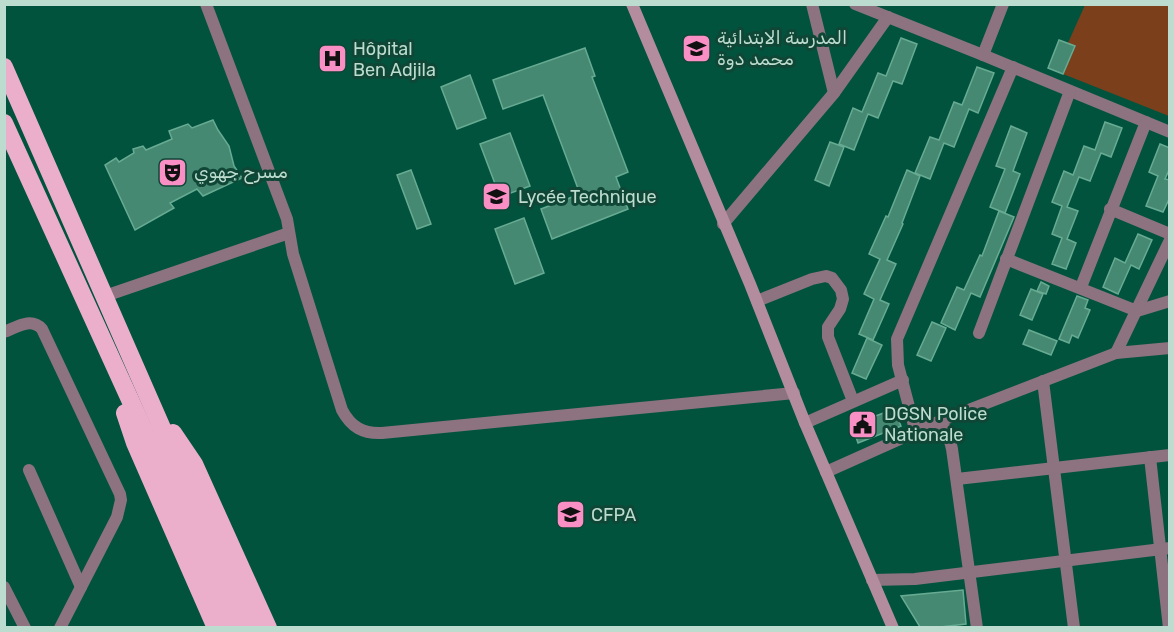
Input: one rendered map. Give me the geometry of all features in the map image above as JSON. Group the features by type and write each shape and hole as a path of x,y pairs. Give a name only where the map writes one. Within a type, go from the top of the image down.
{"highway":[{"path":"4,67 200,515 253,627"},
{"path":"4,123 234,627"},
{"path":"116,370 117,387 135,443 216,627"},
{"path":"147,394 194,464 268,627"}],"street":[{"path":"206,4 287,219 293,254 342,410 347,419 363,431 372,434 420,430 794,393"},
{"path":"632,4 757,301 805,423 893,627"},
{"path":"812,4 834,93"},
{"path":"855,4 1170,132"},
{"path":"983,55 1003,4"},
{"path":"723,224 834,93 888,17"},
{"path":"916,433 898,365 897,339 1013,68"},
{"path":"979,333 1070,91"},
{"path":"1081,287 1146,122"},
{"path":"1110,209 1170,234"},
{"path":"105,296 289,233"},
{"path":"1116,353 1166,254 1170,240"},
{"path":"1006,259 1137,311 1170,301"},
{"path":"757,301 812,279 826,276 837,282 843,304 828,327 828,337 853,401"},
{"path":"4,332 29,322 38,324 42,329 120,494 117,517 60,627"},
{"path":"826,472 940,421 1116,353 1170,348"},
{"path":"805,423 903,380"},
{"path":"1043,381 1074,627"},
{"path":"940,421 950,439 977,627"},
{"path":"957,479 1170,455"},
{"path":"1150,457 1165,549 1169,627"},
{"path":"29,470 81,587"},
{"path":"872,580 915,579 1165,549"},
{"path":"4,587 25,627"}],"shaded area":[{"path":"1085,5 1169,5 1169,116 1063,74 1075,47 1068,43"}],"building":[{"path":"901,38 917,44 902,84 893,81 878,118 868,114 854,150 839,144 853,108 862,112 878,73 886,76"},
{"path":"1059,40 1075,46 1063,74 1048,68"},
{"path":"585,48 595,76 592,77 628,172 616,177 628,209 552,239 541,209 580,194 543,95 503,109 493,80"},
{"path":"977,67 994,73 978,113 969,109 954,147 944,143 930,179 915,173 930,137 939,140 954,102 962,105"},
{"path":"470,75 486,118 457,129 441,87"},
{"name":"مسرح جهوي","path":"213,120 229,146 234,166 242,178 203,196 197,189 170,203 174,208 135,230 105,165 116,158 119,162 134,153 133,149 143,146 146,150 172,139 169,131 188,124 192,128"},
{"path":"1105,122 1122,128 1111,157 1101,153 1090,181 1079,177 1067,207 1078,211 1067,239 1076,243 1066,269 1052,264 1062,238 1052,234 1062,206 1052,202 1064,171 1073,175 1084,146 1095,150"},
{"path":"1011,126 1027,133 1013,171 1020,174 1005,213 990,207 1005,169 996,166"},
{"path":"510,133 530,186 500,197 480,144"},
{"path":"830,142 844,147 829,186 815,180"},
{"path":"1160,144 1170,148 1170,168 1165,179 1170,180 1170,197 1163,212 1146,206 1158,176 1149,172"},
{"path":"411,170 431,224 417,229 397,175"},
{"path":"907,170 920,176 887,260 896,264 880,300 889,304 873,340 859,334 874,299 864,294 880,259 869,254 886,216 888,217"},
{"path":"999,211 1014,217 980,297 971,293 955,330 941,323 957,287 964,290 980,255 982,256"},
{"path":"524,218 544,273 515,284 495,229"},
{"path":"1138,234 1152,240 1139,269 1131,265 1118,294 1103,287 1115,258 1125,263"},
{"path":"1041,282 1049,286 1046,294 1037,291"},
{"path":"1031,289 1043,294 1032,320 1020,315"},
{"path":"1077,296 1088,300 1085,308 1090,310 1078,338 1072,335 1069,343 1059,339"},
{"path":"932,322 946,328 931,361 917,355"},
{"path":"1029,330 1057,341 1051,355 1023,344"},
{"path":"867,338 882,345 866,379 852,373"},
{"path":"894,409 901,426 858,443 852,425"},
{"path":"963,590 966,624 940,627 920,627 901,596"}],"place":[{"name":"المدرسة الابتدائية محمد دوة","path":"696,48"},
{"name":"Hôpital Ben Adjila","path":"332,59"},
{"name":"مسرح جهوي","path":"173,172"},
{"name":"Lycée Technique","path":"497,197"},
{"name":"DGSN Police Nationale","path":"863,424"},
{"name":"CFPA","path":"570,515"}]}
